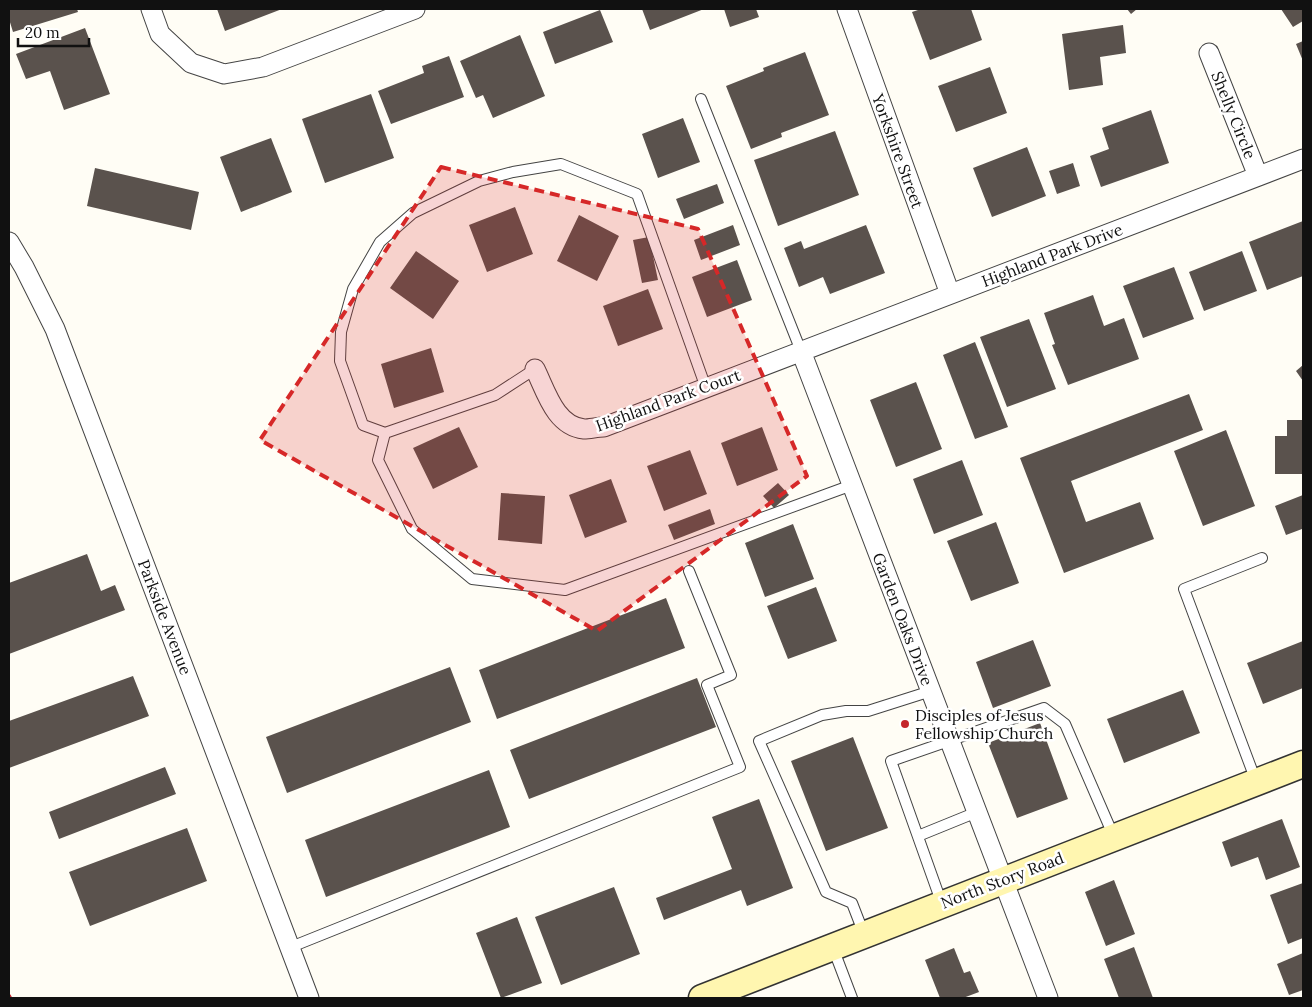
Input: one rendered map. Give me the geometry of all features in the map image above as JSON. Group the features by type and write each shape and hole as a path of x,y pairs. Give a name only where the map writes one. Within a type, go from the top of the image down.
{"main road":[{"name":"North Story Road","path":"702,998 1303,764"}],"street":[{"path":"151,9 160,34 191,63 224,74 263,67 414,9"},
{"name":"Yorkshire Street","path":"846,9 950,294"},
{"name":"Shelly Circle","path":"1209,53 1258,176"},
{"name":"Highland Park Drive","path":"801,351 1303,159"},
{"name":"Parkside Avenue","path":"9,242 24,267 54,329 291,946 309,998"},
{"name":"Highland Park Court","path":"535,369 557,415 570,424 584,429 604,426 801,351"},
{"name":"Garden Oaks Drive","path":"801,351 1048,998"}],"lane":[{"path":"701,98 801,351"},
{"path":"535,369 495,395 386,433 363,425 340,361 341,332 353,289 380,242 414,213 479,181 513,172 561,164 637,194 706,388"},
{"path":"386,433 378,460 412,529 472,579 555,589 564,590 852,485"},
{"path":"1257,782 1184,589 1262,558"},
{"path":"291,946 740,767 707,685 731,675 689,571"},
{"path":"864,934 852,903 826,892 759,741 822,715 846,711 868,711 931,691"},
{"path":"942,904 891,761 1044,708 1065,724 1114,837"},
{"path":"918,836 977,812"},
{"path":"833,947 852,998"}],"highlighted area":[{"path":"441,167 698,229 807,476 597,631 260,440"}],"building":[{"path":"9,9 77,9 78,12 13,32 9,19"},
{"path":"217,9 282,9 225,31"},
{"path":"642,9 704,9 650,30"},
{"path":"724,9 756,9 759,17 730,27"},
{"path":"921,9 971,9 982,40 930,60 912,12"},
{"path":"1127,9 1137,9 1131,14"},
{"path":"1281,9 1303,9 1303,21 1293,27"},
{"path":"600,10 613,42 555,64 543,32"},
{"path":"1123,25 1126,53 1100,57 1103,85 1069,90 1062,34"},
{"path":"85,28 110,94 64,110 50,71 26,79 16,54"},
{"path":"520,35 545,96 493,118 483,95 476,98 460,61"},
{"path":"1303,41 1303,61 1296,44"},
{"path":"805,52 829,115 781,133 782,137 751,149 726,86 764,71 763,68"},
{"path":"449,56 464,97 391,124 378,91 424,73 422,66"},
{"path":"990,67 1007,113 956,132 938,86"},
{"path":"371,94 394,158 325,183 302,119"},
{"path":"1151,110 1169,163 1101,187 1090,156 1109,149 1102,128"},
{"path":"683,118 700,162 658,178 642,134"},
{"path":"835,131 859,195 778,226 754,160"},
{"path":"271,138 292,192 241,212 220,157"},
{"path":"1027,147 1046,196 992,217 973,168"},
{"path":"1073,163 1080,186 1057,194 1049,171"},
{"path":"95,168 199,192 191,230 87,206"},
{"path":"717,184 724,203 684,219 676,199"},
{"path":"515,207 533,254 487,272 469,225"},
{"path":"579,215 619,236 597,281 557,261"},
{"path":"1303,221 1303,276 1267,290 1249,242"},
{"path":"733,225 740,245 701,260 694,240"},
{"path":"866,225 885,273 830,294 823,277 799,287 784,248 801,241 804,249"},
{"path":"649,237 658,280 642,283 633,240"},
{"path":"416,251 459,281 433,319 390,288"},
{"path":"1242,251 1257,291 1204,311 1189,272"},
{"path":"737,260 752,300 707,317 692,277"},
{"path":"1174,267 1194,319 1143,338 1123,286"},
{"path":"648,289 663,329 618,346 603,306"},
{"path":"1093,295 1104,326 1124,318 1139,359 1068,385 1052,345 1055,344 1044,313"},
{"path":"1029,319 1056,389 1007,407 980,337"},
{"path":"975,342 1008,427 975,439 943,355"},
{"path":"431,348 444,392 394,408 381,364"},
{"path":"1303,365 1303,381 1296,371"},
{"path":"916,382 942,449 896,467 870,400"},
{"path":"1189,394 1203,430 1071,481 1086,522 1140,502 1154,539 1064,573 1020,458"},
{"path":"1287,420 1303,420 1303,474 1275,474 1275,436 1287,436"},
{"path":"459,427 478,467 433,489 413,448"},
{"path":"762,427 778,470 737,486 721,443"},
{"path":"1226,430 1255,506 1203,526 1174,451"},
{"path":"690,450 707,494 664,511 647,466"},
{"path":"962,460 983,515 934,534 913,479"},
{"path":"611,479 627,522 585,538 569,495"},
{"path":"778,483 789,495 774,508 763,496"},
{"path":"501,493 545,496 542,544 498,540"},
{"path":"1303,495 1303,533 1302,529 1286,535 1275,506"},
{"path":"710,509 715,524 674,540 668,525"},
{"path":"996,522 1019,583 971,601 947,541"},
{"path":"793,524 814,579 765,597 745,543"},
{"path":"87,554 101,591 115,585 125,610 9,654 9,583"},
{"path":"816,587 837,641 788,659 767,606"},
{"path":"666,598 685,648 497,719 479,670"},
{"path":"1033,640 1051,686 993,708 976,662"},
{"path":"1303,641 1303,688 1263,704 1247,663"},
{"path":"450,667 471,722 287,793 266,737"},
{"path":"133,676 149,716 9,768 9,721"},
{"path":"697,678 716,727 529,799 510,750"},
{"path":"1183,690 1200,733 1124,763 1107,719"},
{"path":"1040,723 1068,799 1017,818 988,743"},
{"path":"853,737 888,828 826,851 791,761"},
{"path":"165,767 176,794 59,839 49,812"},
{"path":"489,770 510,827 326,897 305,840"},
{"path":"759,799 793,888 747,906 741,890 664,920 656,898 732,869 712,817"},
{"path":"1282,819 1300,867 1266,880 1258,857 1231,867 1222,842"},
{"path":"187,828 207,881 90,926 69,872"},
{"path":"1114,880 1135,934 1106,946 1085,892"},
{"path":"1303,883 1303,938 1288,944 1270,895"},
{"path":"614,887 640,954 561,985 535,917"},
{"path":"517,917 542,983 501,998 476,933"},
{"path":"1134,947 1153,998 1119,998 1104,959"},
{"path":"954,948 964,973 970,971 979,992 963,998 940,998 925,960"},
{"path":"1303,953 1303,990 1289,995 1277,964"}],"place":[{"name":"Disciples of Jesus Fellowship Church","path":"905,724"}]}
